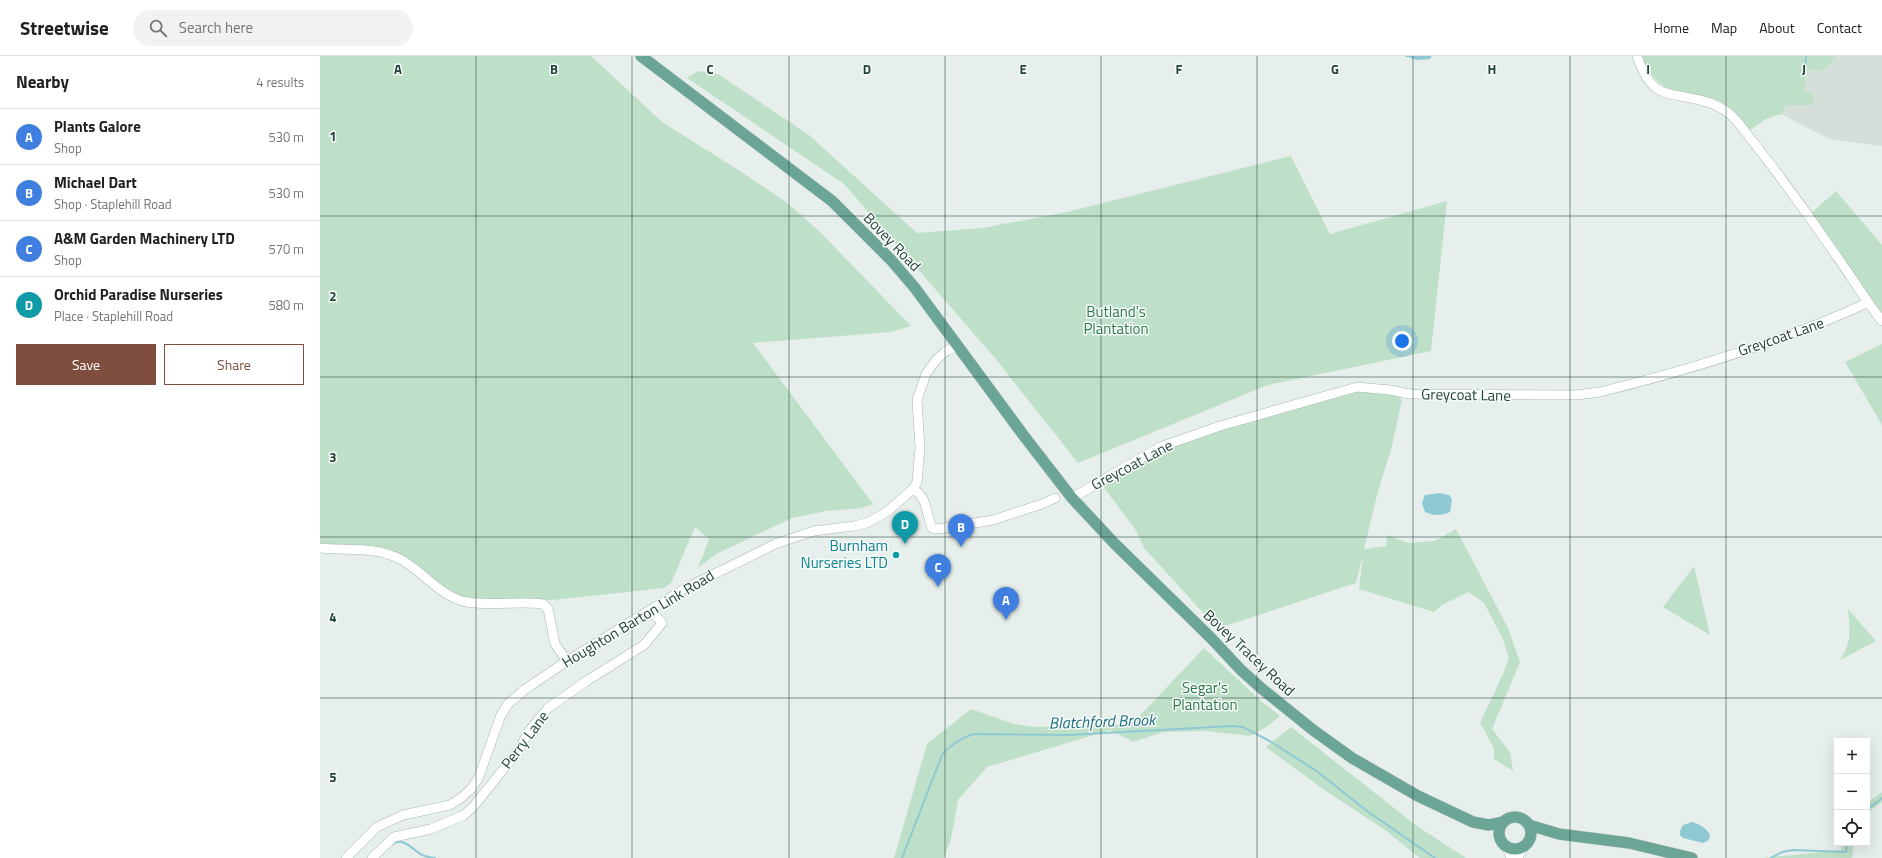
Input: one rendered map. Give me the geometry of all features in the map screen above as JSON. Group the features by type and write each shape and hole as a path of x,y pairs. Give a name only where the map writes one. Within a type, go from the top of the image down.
{"main road":[{"name":"Bovey Road","path":"641,56 832,201 915,288 1024,436 1072,498"},
{"name":"Bovey Tracey Road","path":"1072,498 1106,535 1211,638 1241,670 1290,713 1352,758 1418,796 1473,822 1489,825 1503,822"},
{"path":"1559,834 1526,844 1518,850 1509,853 1499,839 1498,830 1503,822 1513,817 1559,834 1629,843 1692,858"},
{"name":"Bovey Tracey Road","path":"1473,822 1476,826 1499,839"},
{"path":"1526,844 1532,833 1529,824"}],"street":[{"path":"1637,56 1646,75 1656,88 1672,95 1715,104 1728,112 1736,120 1789,189 1838,258 1867,303 1882,321"},
{"name":"Greycoat Lane","path":"1072,498 1160,447 1220,426 1357,387 1390,390 1410,394 1546,396 1588,394 1617,388 1753,348 1824,322 1867,303"},
{"path":"958,346 946,351 929,369 917,400 920,448 917,482 914,489 920,492 924,499 932,528 938,529 992,520 1042,504 1054,498"},
{"name":"Houghton Barton Link Road","path":"346,858 377,827 403,815 450,805 471,789 483,766 501,715 508,704 524,690 567,661 684,589 775,544 814,531 854,526 876,519 914,489"},
{"path":"320,548 376,551 398,558 433,584 466,602 543,604 548,609 555,644 567,661"},
{"name":"Perry Lane","path":"372,858 394,838 431,829 464,815 473,807 519,750 528,731 548,708 588,680 644,645 655,633 662,623 651,610"},
{"path":"1518,858 1526,844"}],"shaded area":[{"path":"1836,56 1882,56 1882,146 1829,139 1781,114 1786,105 1805,93 1805,70 1824,71"}],"green space":[{"path":"320,56 591,56 662,122 789,204 821,233 911,326 891,332 753,343 873,504 862,508 827,511 792,518 716,554 698,568 709,539 695,527 671,583 664,588 553,600 485,600 458,595 434,580 418,565 401,555 382,547 320,544"},
{"path":"1641,56 1836,56 1824,71 1805,70 1805,92 1814,94 1813,105 1786,105 1781,114 1766,119 1750,130 1733,112 1719,101 1683,94 1666,88 1648,69"},
{"name":"Butland's Plantation","path":"698,71 718,74 809,135 917,233 983,228 1067,212 1291,156 1330,234 1447,201 1431,351 1268,385 1078,463 994,357 844,184 687,78"},
{"path":"1836,191 1882,245 1882,315 1811,213"},
{"path":"1882,344 1882,425 1845,362"},
{"path":"1357,391 1397,395 1402,400 1392,446 1377,495 1364,549 1386,546 1387,535 1408,543 1435,541 1456,529 1508,628 1520,662 1492,729 1510,752 1513,771 1494,759 1494,748 1480,723 1509,658 1502,637 1484,603 1469,592 1442,605 1434,612 1359,589 1363,555 1356,583 1222,627 1215,626 1145,549 1135,529 1102,485 1129,470 1133,464 1189,438"},
{"path":"1694,566 1710,635 1663,607"},
{"path":"1848,609 1876,641 1840,660 1847,647 1850,630"},
{"name":"Segar's Plantation","path":"1204,648 1262,702 1280,716 1266,727 1250,736 1206,731 1163,732 1133,742 1111,730 987,767 958,800 951,839 944,858 894,858 927,744 971,709 1014,724 1034,727 1132,724"},
{"path":"1291,727 1417,826 1466,858 1420,858 1385,830 1323,789 1266,747"},
{"path":"1882,792 1882,802 1870,811 1870,801"},
{"path":"1842,846 1854,846 1852,858 1763,858 1841,850"}],"water":[{"path":"1404,56 1432,56 1430,59 1417,60"},
{"path":"1440,493 1449,495 1452,499 1450,512 1438,515 1425,512 1422,503 1425,495"},
{"path":"1692,822 1707,830 1710,835 1709,840 1703,843 1683,838 1680,835 1683,825"}],"waterway":[{"path":"1805,70 1806,56"},
{"name":"Blatchford Brook","path":"902,858 942,755 956,742 973,734 1069,735 1232,726 1243,727 1273,743 1318,772 1367,811 1435,858"},
{"name":"Blatchford Brook","path":"1870,808 1882,798"},
{"name":"Blatchford Brook","path":"393,844 401,842 408,845 423,856 435,858"},
{"name":"Blatchford Brook","path":"1771,858 1782,852 1793,850 1846,852 1847,846"}],"place":[{"name":"Orchid Paradise Nurseries","path":"905,544"},
{"name":"Michael Dart","path":"961,547"},
{"name":"Burnham Nurseries LTD","path":"896,555"},
{"name":"A&M Garden Machinery LTD","path":"938,587"},
{"name":"Plants Galore","path":"1006,620"}]}
